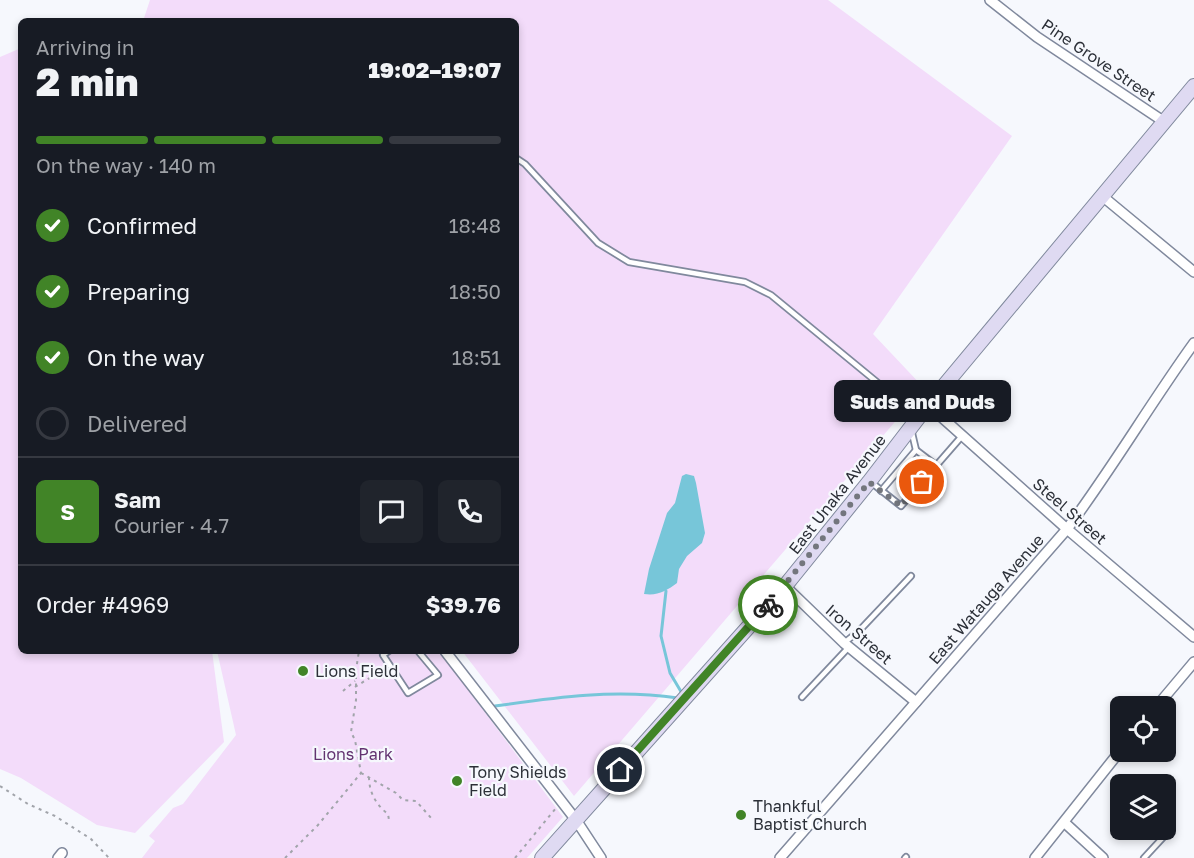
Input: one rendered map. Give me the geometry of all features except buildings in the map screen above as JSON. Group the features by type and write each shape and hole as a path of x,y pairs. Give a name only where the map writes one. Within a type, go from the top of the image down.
{"main road":[{"name":"East Unaka Avenue","path":"542,858 784,586 928,405 1194,86"}],"street":[{"name":"Pine Grove Street","path":"990,0 1037,37 1163,121"},
{"path":"1101,195 1194,272"},
{"name":"East Watauga Avenue","path":"780,858 1067,529 1097,489 1152,401 1194,343"},
{"name":"Steel Street","path":"928,405 1194,638"},
{"name":"Iron Street","path":"784,586 847,645 916,702"},
{"path":"447,654 576,820 602,858"},
{"path":"1165,696 1194,662"},
{"path":"1035,858 1065,823 1111,762"},
{"path":"1065,823 1103,858"}],"lane":[{"path":"519,160 598,243 629,262 745,282 771,295 915,422 916,450 896,477 881,491"},
{"path":"869,482 901,506 962,436"},
{"path":"916,450 937,466"},
{"path":"916,476 922,482"},
{"path":"906,487 912,492"},
{"path":"802,697 911,576"},
{"path":"385,654 408,693 438,675 420,654"},
{"path":"1144,858 1161,840"}],"path":[{"path":"285,858 318,825 361,773 355,740 351,732 356,700 355,681 359,654"},
{"path":"356,687 376,674"},
{"path":"343,692 355,681"},
{"path":"361,773 404,800 416,801 432,819"},
{"path":"369,777 379,807 388,814 389,820"},
{"path":"0,786 91,839 109,858"},
{"path":"515,858 556,808"}],"green space":[{"path":"150,0 828,0 1012,136 873,334 924,388 574,796 464,654 519,654 519,18 144,18"},
{"path":"18,49 18,654 212,654 224,742 135,833 97,825 21,778 0,769 0,57"},
{"name":"Lions Park","path":"218,654 441,654 563,817 527,858 142,858 155,841 149,836 173,808 183,804 236,735"}],"water":[{"path":"686,474 694,476 696,483 705,533 702,543 687,556 679,569 677,583 662,592 644,594 649,569 667,513 675,503 682,476"}],"waterway":[{"path":"666,591 661,636 670,673 683,695"},
{"path":"495,706 609,694 678,698"}],"way so far":[{"path":"768,605 869,482 901,506 922,482"}],"place":[{"name":"Suds and Duds","path":"922,482"},
{"name":"Lions Field","path":"303,671"},
{"name":"Tony Shields Field","path":"457,781"},
{"name":"Thankful Baptist Church","path":"741,815"}],"route":[{"path":"620,770 768,605"}]}
